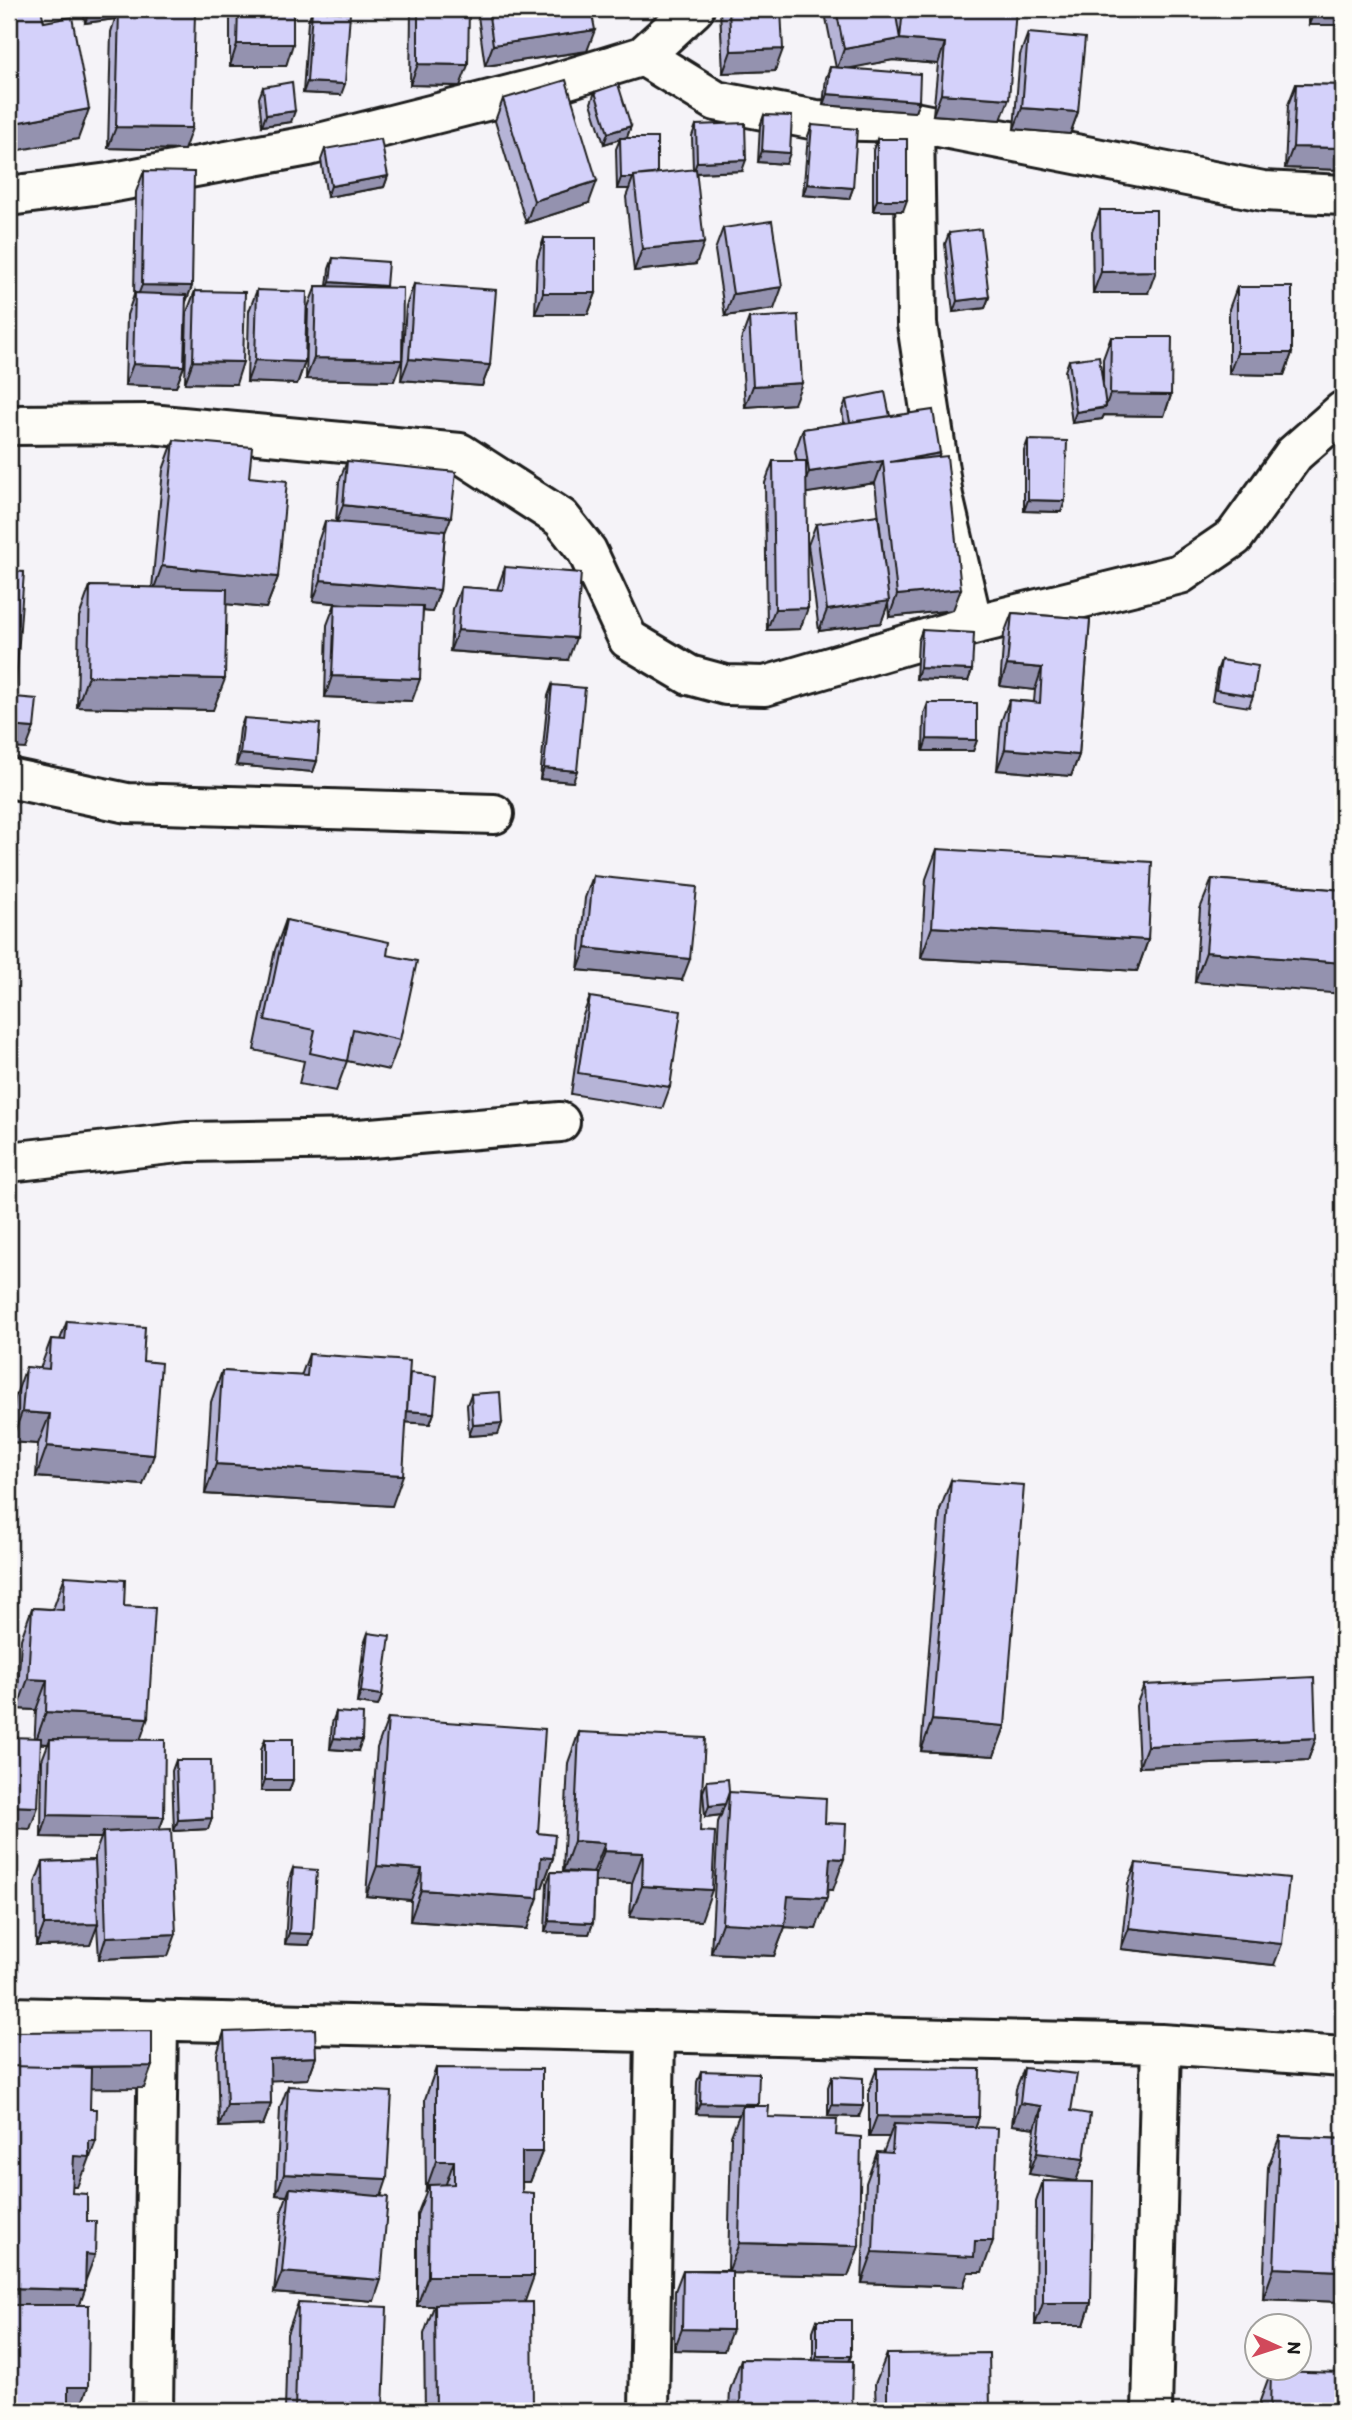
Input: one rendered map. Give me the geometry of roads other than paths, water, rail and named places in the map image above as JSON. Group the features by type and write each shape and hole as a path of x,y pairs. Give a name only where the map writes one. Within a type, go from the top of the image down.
{"street":[{"path":"9,195 109,183 308,146 456,111 643,56 694,9"},
{"path":"643,56 716,101 816,120 914,122 1263,191 1343,195"},
{"path":"914,122 917,324 943,496 973,625"},
{"path":"9,425 150,424 460,453 561,518 587,551 628,639 689,675 726,685 765,686 973,625 1180,574 1234,537 1294,454 1343,411"},
{"path":"9,778 127,803 494,814"},
{"path":"9,1162 187,1142 359,1139 560,1122"},
{"path":"9,2017 1161,2044 1343,2057"},
{"path":"153,2411 158,2020"},
{"path":"649,2411 655,2032"},
{"path":"1152,2411 1161,2044"}]}
